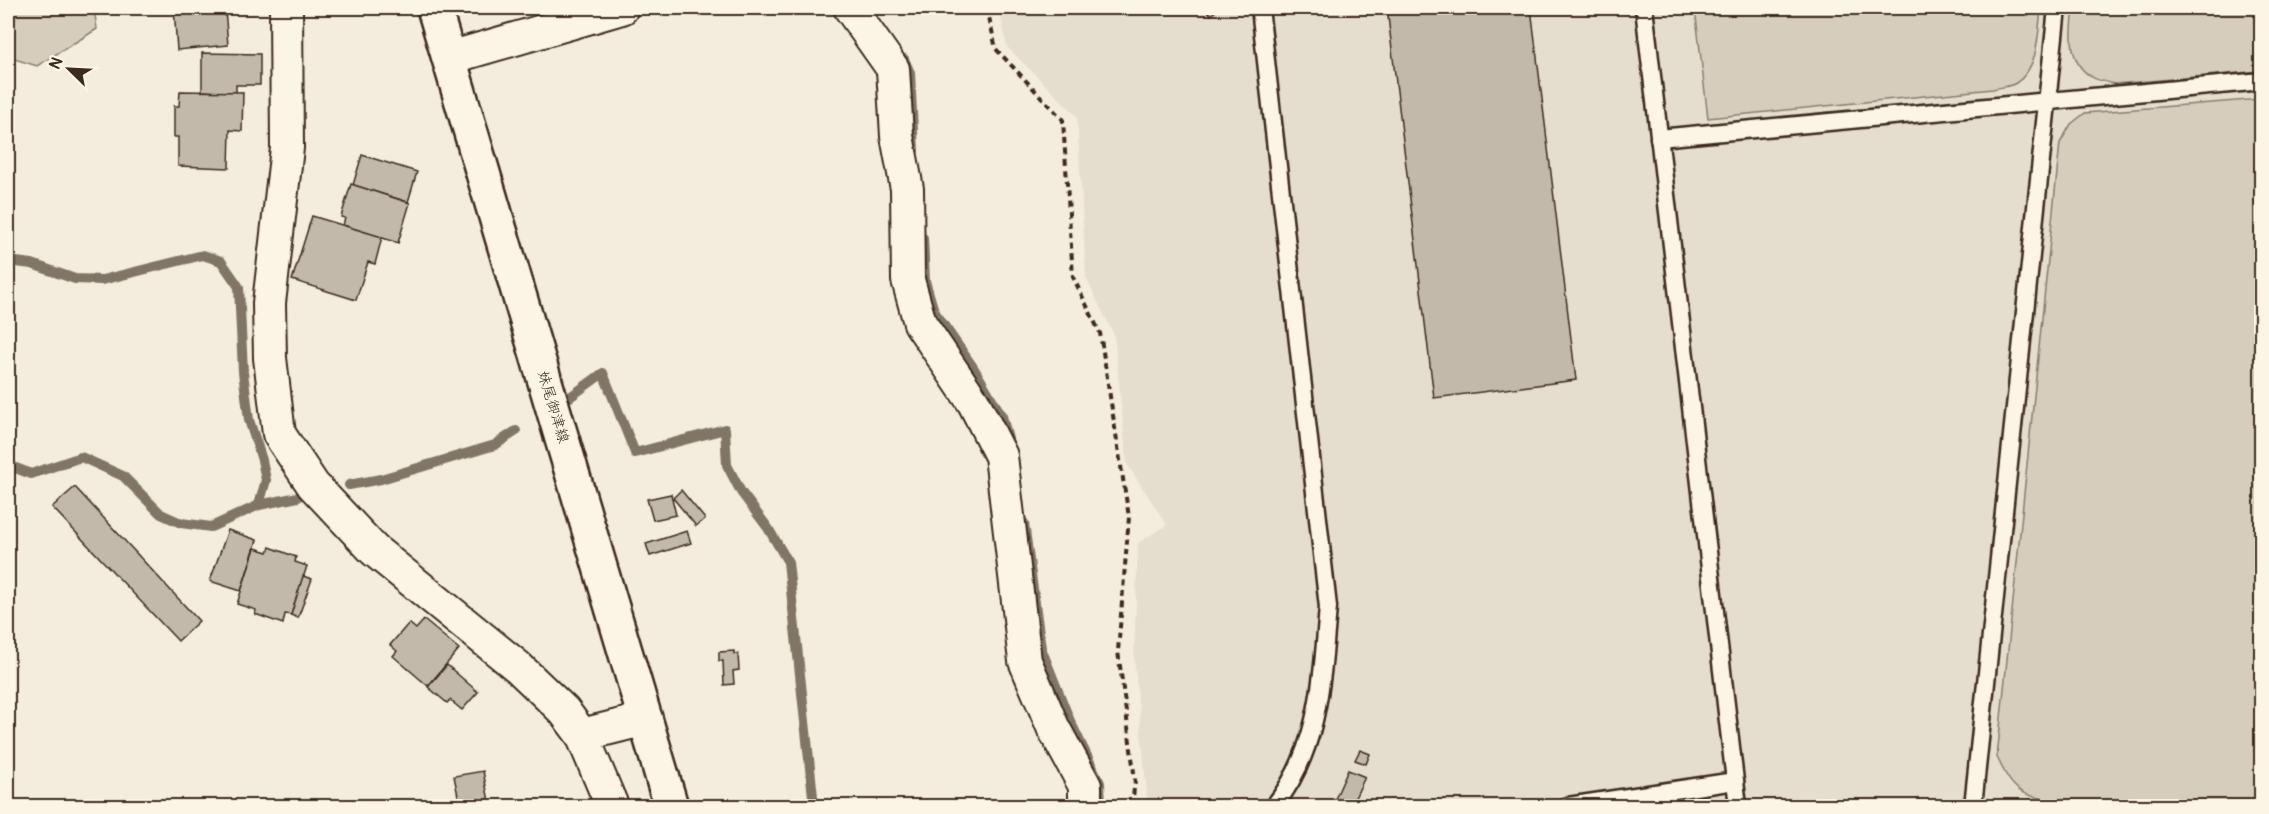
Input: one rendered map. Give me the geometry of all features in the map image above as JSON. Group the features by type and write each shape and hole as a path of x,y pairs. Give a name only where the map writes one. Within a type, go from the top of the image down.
{"main road":[{"name":"妹尾御津線","path":"434,8 671,807"}],"street":[{"path":"286,8 287,148 269,303 270,358 279,434 313,485 374,550 518,668 564,711 582,735 612,807"},
{"path":"449,58 621,8"},
{"path":"850,8 893,69 897,136 907,189 908,280 920,323 974,403 1000,456 1026,661 1053,727 1085,786 1085,807"},
{"path":"582,735 646,719"}],"lane":[{"path":"1260,8 1329,607 1319,702 1309,743 1287,790 1274,807"},
{"path":"1644,8 1738,807"},
{"path":"1973,807 2058,8"},
{"path":"1659,138 2262,81"},
{"path":"1568,807 1735,781"}],"path":[{"path":"987,8 996,49 1063,120 1073,277 1100,333 1129,518 1118,651 1135,780 1132,807"}],"shaded area":[{"path":"8,8 94,8 97,29 37,66 8,57"},
{"path":"999,8 2261,8 2261,806 1148,806 1134,656 1138,543 1167,525 1127,464 1114,335 1086,278 1077,116 1007,47"},
{"path":"1695,8 2041,8 2038,39 2033,59 2024,76 2011,85 1993,89 1708,118"},
{"path":"2074,8 2261,8 2261,71 2115,84 2097,80 2078,64 2072,46"},
{"path":"2261,99 2261,806 2059,806 2059,802 2035,797 2020,790 2008,779 1997,757 2060,143 2071,124 2085,113"}],"building":[{"path":"174,8 233,8 225,9 228,45 177,50"},
{"path":"1205,8 1219,8 1211,15"},
{"path":"1387,8 1531,8 1576,380 1434,398"},
{"path":"202,53 260,54 260,85 236,85 236,93 202,91"},
{"path":"180,91 243,92 242,131 230,130 229,168 178,166 178,137 174,137 174,106 179,106"},
{"path":"362,155 417,172 408,202 353,185"},
{"path":"351,184 410,203 398,243 343,225 345,218 341,217"},
{"path":"312,216 382,237 375,264 368,262 356,300 292,280"},
{"path":"75,487 199,621 178,641 52,507"},
{"path":"681,490 705,519 696,526 673,498"},
{"path":"671,494 676,515 653,520 647,499"},
{"path":"228,530 257,540 241,591 210,581"},
{"path":"687,531 691,543 650,556 646,544"},
{"path":"270,547 296,557 295,562 307,566 291,615 285,614 283,624 255,614 256,610 237,604 255,548 268,552"},
{"path":"303,576 312,579 298,618 291,615"},
{"path":"424,620 459,649 428,686 393,656 397,651 390,645 409,623 416,629"},
{"path":"734,651 734,654 738,654 739,670 733,671 734,684 724,685 723,661 719,661 719,652"},
{"path":"447,665 478,692 462,710 450,700 447,703 428,687"},
{"path":"1360,750 1370,754 1366,764 1355,760"},
{"path":"1348,770 1365,777 1351,806 1335,799"},
{"path":"483,771 490,806 460,806 454,776"},
{"path":"431,799 432,806 402,806 402,805"},
{"path":"390,801 391,806 375,806 375,803"}],"waterway":[{"path":"904,59 910,73 914,151"},
{"path":"923,238 925,281 934,311 973,367 1002,416 1009,443"},
{"path":"8,261 32,264 75,279 102,280 203,255 221,261 239,287 243,372 249,420 266,480 259,505 298,497"},
{"path":"570,397 603,373 635,453 725,429 727,465 741,492 768,528 788,562 814,806"},
{"path":"349,485 381,479 495,445 516,431"},
{"path":"8,465 31,474 81,457 123,476 161,514 181,523 211,527 259,505"},
{"path":"1024,523 1041,648 1070,721 1100,783 1101,806"}]}
